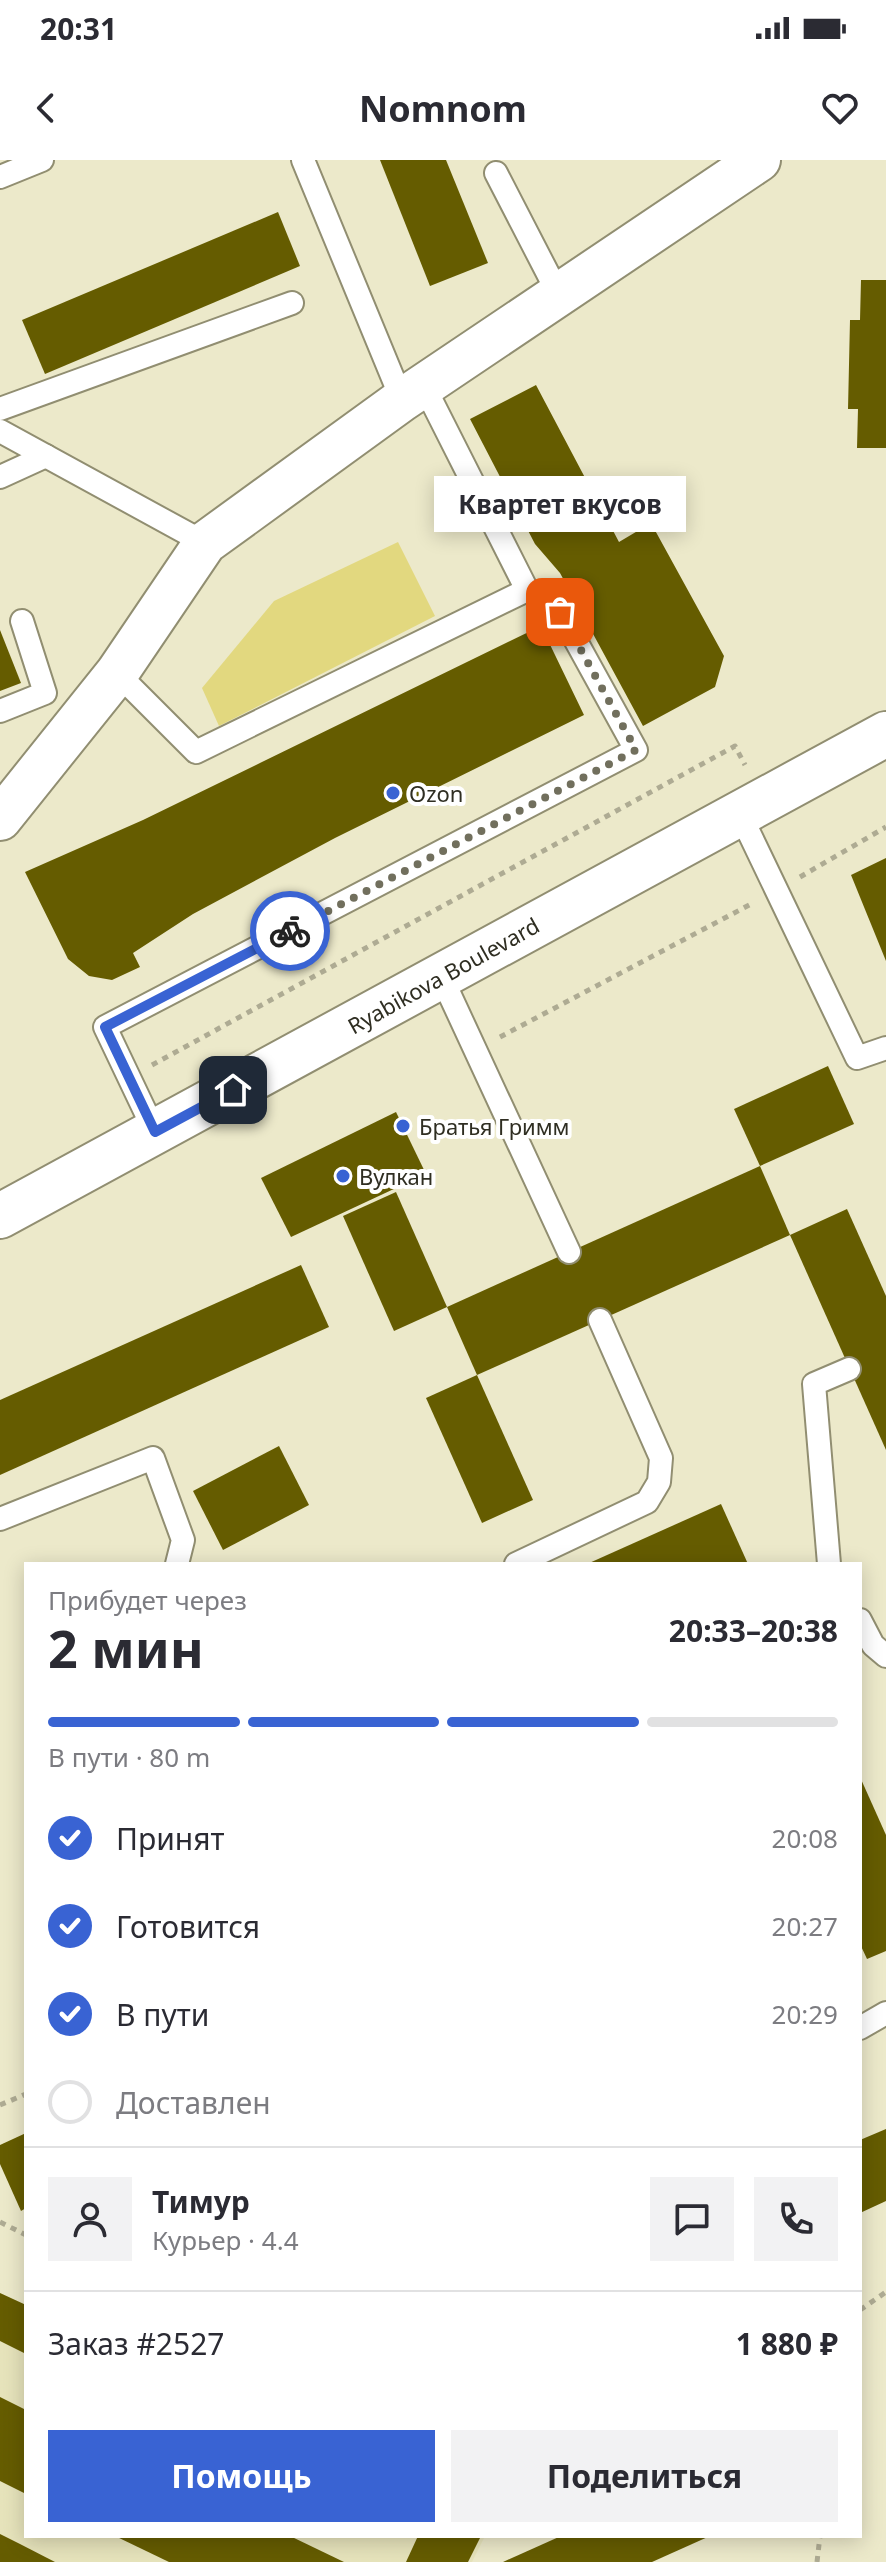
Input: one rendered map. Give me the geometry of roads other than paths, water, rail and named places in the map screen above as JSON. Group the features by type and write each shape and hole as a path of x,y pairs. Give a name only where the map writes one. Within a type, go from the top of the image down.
{"street":[{"path":"0,819 117,673 205,543 413,393 560,297 759,160"},
{"name":"Ryabikova Boulevard","path":"0,1216 441,976 745,793 886,734"}],"lane":[{"path":"0,177 42,160"},
{"path":"155,1132 105,1027 636,750 560,612 527,590 413,393 303,160"},
{"path":"496,173 560,297"},
{"path":"0,409 292,303"},
{"path":"0,431 205,543"},
{"path":"0,477 46,456"},
{"path":"117,673 196,752 527,590"},
{"path":"0,711 45,693 22,621"},
{"path":"745,793 777,891 857,1058 886,1048"},
{"path":"441,976 569,1252"},
{"path":"520,1562 647,1502 659,1482 661,1458 600,1320"},
{"path":"826,1562 814,1384 849,1369"},
{"path":"0,1519 153,1458 183,1540 178,1562"},
{"path":"862,1624 873,1645 886,1656"},
{"path":"862,2027 886,2013"}],"place":[{"name":"Квартет вкусов","path":"560,612"},
{"name":"Ozon","path":"393,793"},
{"name":"Братья Гримм","path":"403,1126"},
{"name":"Вулкан","path":"343,1176"}]}
